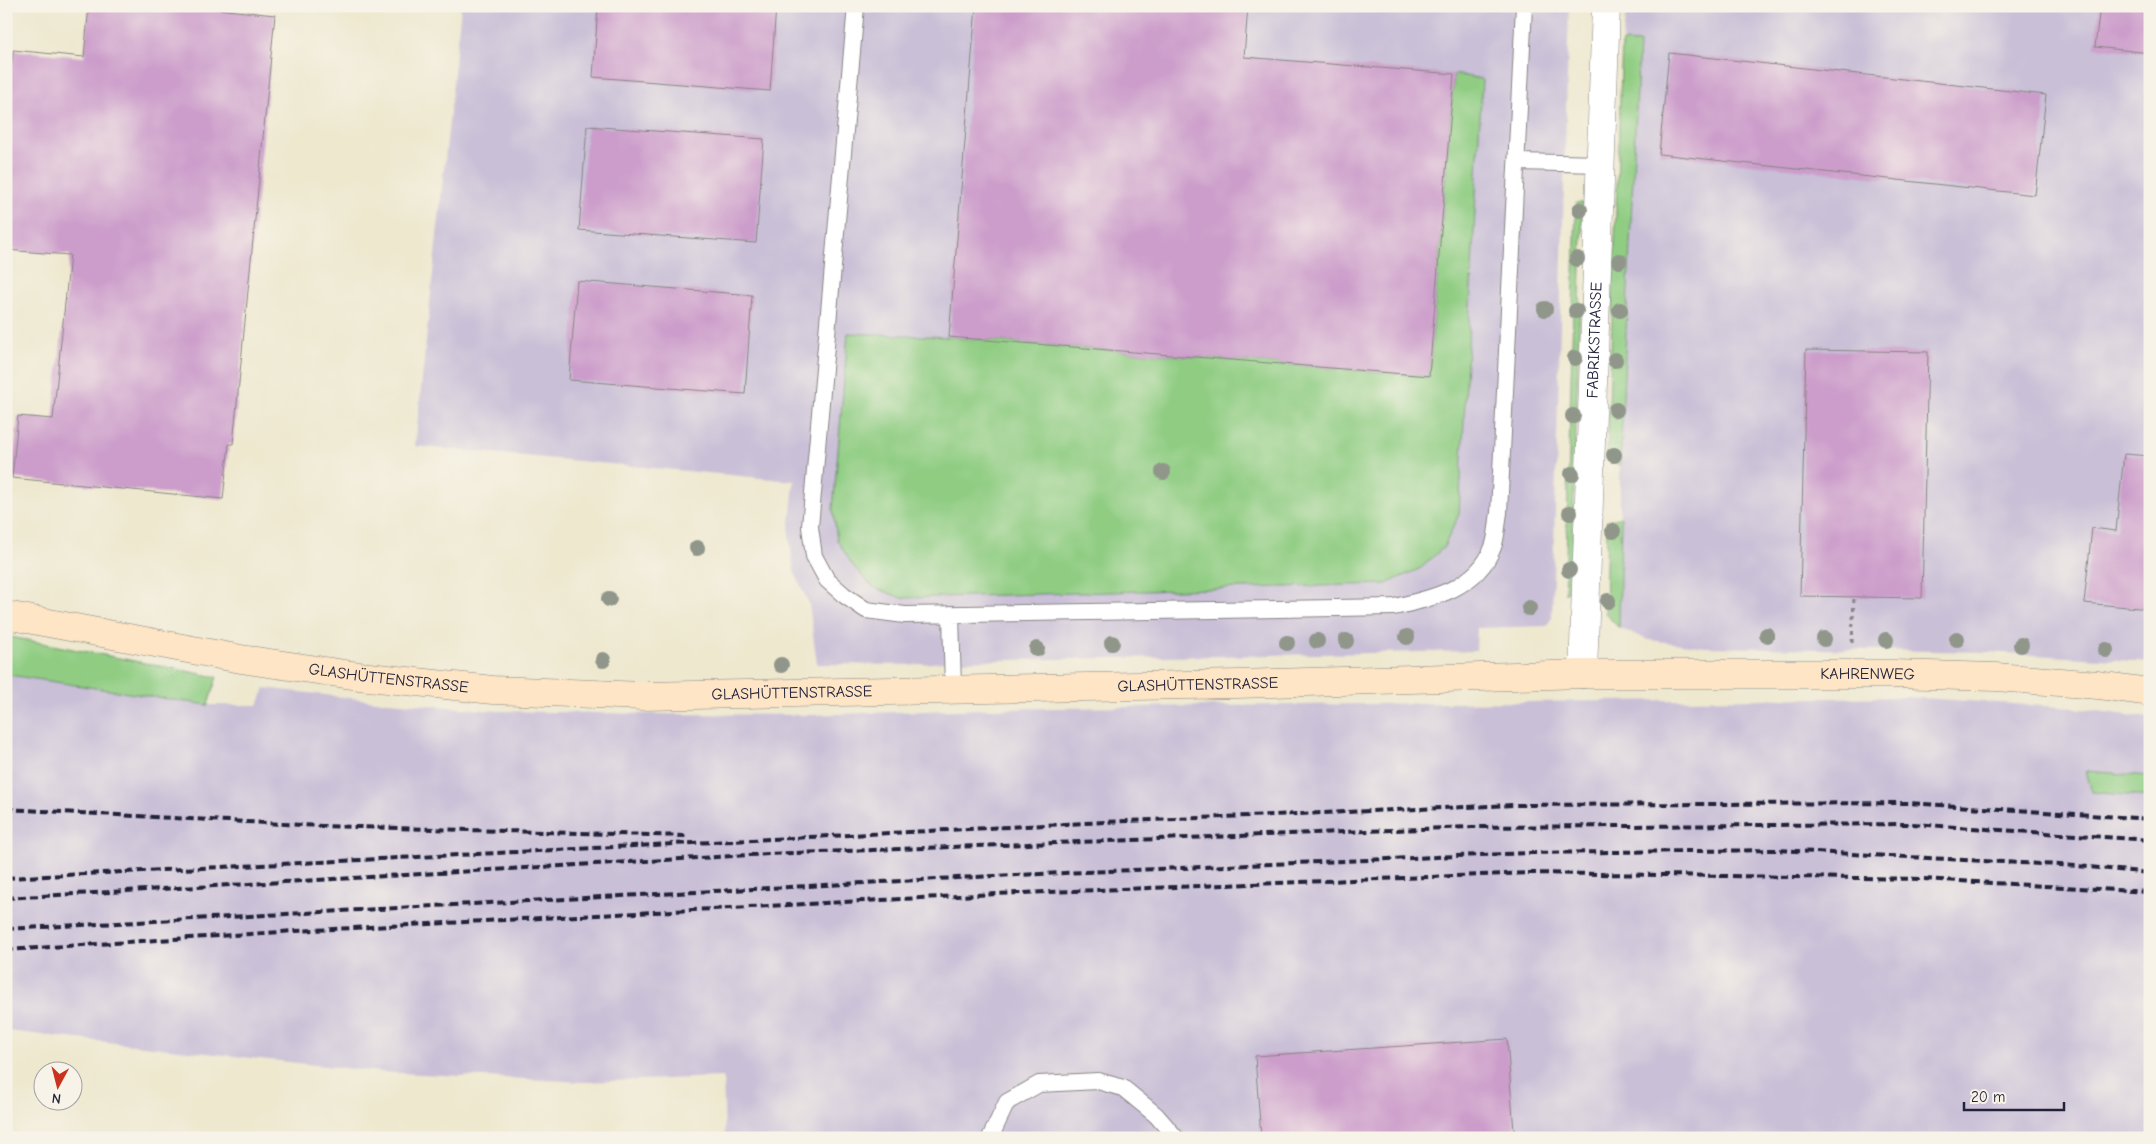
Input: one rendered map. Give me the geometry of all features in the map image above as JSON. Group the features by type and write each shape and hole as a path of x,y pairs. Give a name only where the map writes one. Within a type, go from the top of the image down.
{"street":[{"name":"FABRIKSTRASSE","path":"1584,674 1606,6"},
{"name":"GLASHÜTTENSTRASSE","path":"6,615 241,659 359,676 493,690 644,696 1238,684 1584,674"},
{"name":"KAHRENWEG","path":"1584,674 1894,674 1987,676 2098,685 2150,692"}],"lane":[{"path":"856,6 810,527 814,556 827,580 844,595 866,610 905,616 1394,607 1436,597 1458,586 1478,571 1493,548 1499,512 1524,6"},
{"path":"1517,162 1601,164"},
{"path":"952,614 953,690"},
{"path":"990,1138 1007,1102 1039,1084 1098,1081 1123,1088 1156,1115 1176,1138"}],"path":[{"path":"1852,648 1854,597"}],"shaded area":[{"path":"461,6 1569,6 1552,618 1546,626 1477,628 1476,651 952,661 911,665 817,664 809,604 794,571 789,534 794,481 415,446"},
{"path":"1627,6 2150,6 2150,662 1987,652 1706,647 1649,640 1619,628 1620,465 1639,44 1622,42"},
{"path":"6,675 208,705 258,705 265,688 377,701 498,711 647,714 809,715 984,709 1907,697 2075,708 2150,718 2150,1138 725,1138 723,1077 584,1082 380,1072 6,1031"}],"green space":[{"path":"1622,42 1639,43 1620,465 1607,460"},
{"path":"1454,74 1482,79 1459,514 1444,547 1421,568 1386,584 902,598 873,587 853,566 837,540 833,509 848,333 949,337 1429,376"},
{"path":"1576,203 1583,203 1571,589 1565,594"},
{"path":"1621,517 1619,628 1605,613 1607,521"},
{"path":"6,636 217,677 208,705 6,675"},
{"path":"2086,771 2150,776 2150,797 2092,792"}],"building":[{"path":"89,6 187,6 275,15 233,444 229,444 223,499 12,478 18,416 53,419 70,255 6,250 6,119 13,50 84,57"},
{"path":"598,6 776,6 770,91 593,77"},
{"path":"976,6 1248,6 1244,57 1454,74 1429,376 949,337"},
{"path":"2100,6 2150,6 2150,53 2095,47"},
{"path":"1669,53 2046,95 2035,195 1659,154"},
{"path":"587,126 764,139 756,243 579,230"},
{"path":"577,281 752,295 745,394 569,380"},
{"path":"1806,350 1928,352 1922,598 1800,596"},
{"path":"2124,454 2150,456 2150,609 2084,603 2092,528 2116,531"},
{"path":"1507,1039 1514,1132 1435,1138 1261,1138 1255,1056"}],"railway":[{"path":"6,878 1105,822 1514,805 1910,803 2150,819"},
{"path":"6,809 321,826 688,836"},
{"path":"6,898 768,854 1472,827 1912,824 2150,840"},
{"path":"6,929 994,876 1528,853 1777,850 2078,866 2150,873"},
{"path":"6,950 295,931 996,894 1531,873 1924,879 2150,892"}]}
